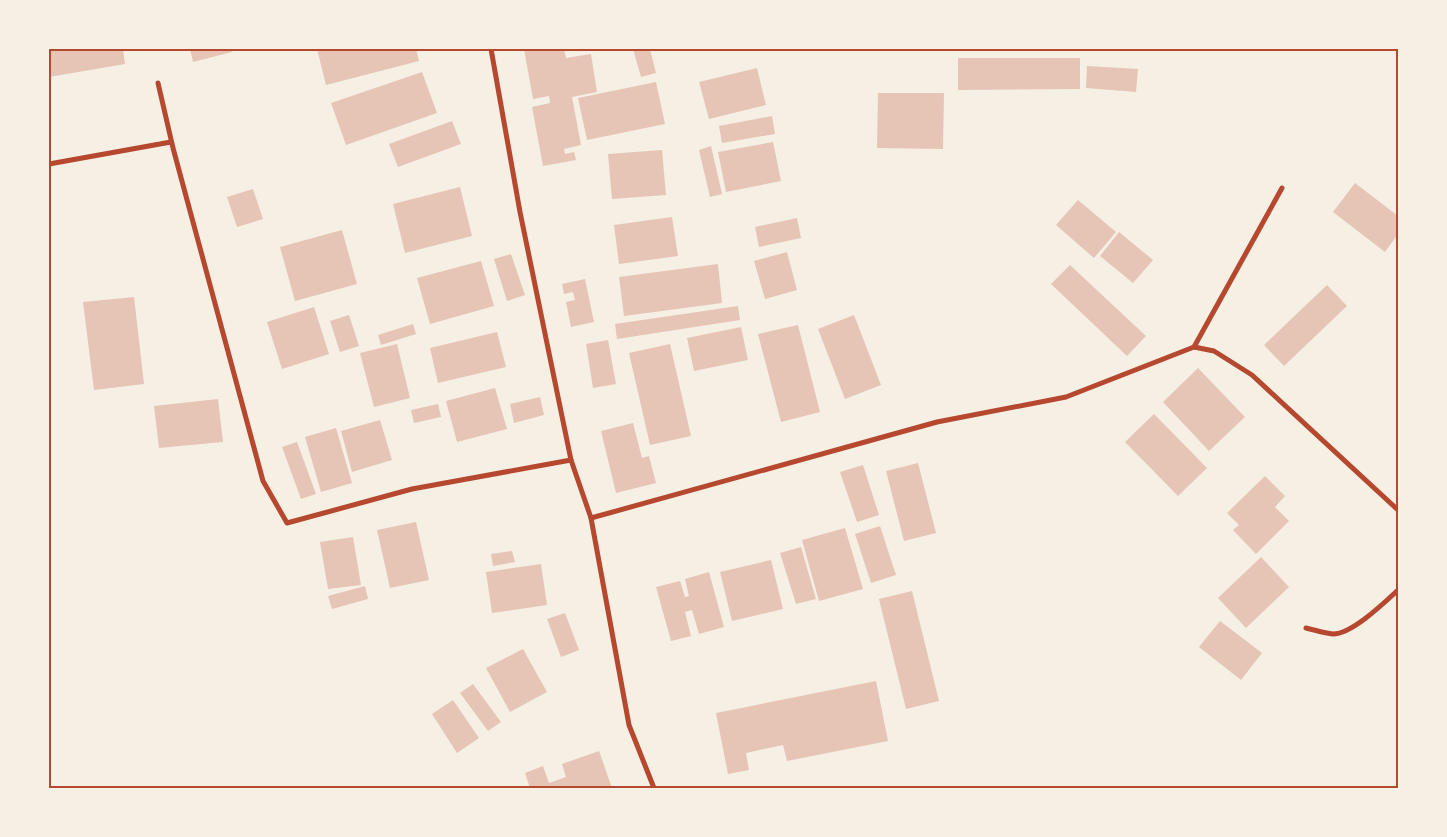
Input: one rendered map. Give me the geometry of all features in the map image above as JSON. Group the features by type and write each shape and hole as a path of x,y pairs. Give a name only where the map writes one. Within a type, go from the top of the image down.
{"street":[{"path":"491,49 520,212 571,460 591,518 630,725 654,788"},
{"path":"158,83 171,142 263,481 286,523 412,489 571,460"},
{"path":"49,164 171,142"},
{"path":"1194,347 1282,188"},
{"path":"591,518 937,422 1066,397 1194,347 1214,351 1252,375 1398,510"},
{"path":"1306,628 1335,634 1353,627 1377,610 1398,590"}],"building":[{"path":"49,49 123,49 125,64 49,77"},
{"path":"190,49 231,49 232,52 193,62"},
{"path":"317,49 416,49 419,61 326,85"},
{"path":"524,49 564,49 566,58 591,54 597,92 572,97 581,145 564,149 565,154 574,152 576,160 543,166 532,107 550,103 549,96 533,99"},
{"path":"633,49 650,49 656,73 641,77"},
{"path":"958,58 1080,58 1080,89 958,90"},
{"path":"1087,66 1138,69 1136,92 1086,88"},
{"path":"757,68 766,105 709,119 699,82"},
{"path":"422,72 437,113 346,145 331,103"},
{"path":"656,82 665,124 587,140 578,98"},
{"path":"878,93 944,93 943,149 877,148"},
{"path":"772,116 775,134 722,143 719,126"},
{"path":"452,121 461,144 398,167 389,144"},
{"path":"773,142 781,181 726,192 718,152"},
{"path":"711,146 722,194 710,197 699,150"},
{"path":"662,150 666,195 612,199 608,154"},
{"path":"1355,183 1398,216 1398,234 1385,252 1333,212"},
{"path":"460,187 472,236 405,253 393,204"},
{"path":"253,189 263,219 237,227 227,197"},
{"path":"1078,200 1116,232 1094,258 1056,225"},
{"path":"672,217 678,256 619,264 614,225"},
{"path":"797,218 801,238 759,247 755,227"},
{"path":"342,230 357,284 295,301 280,247"},
{"path":"1119,232 1153,260 1133,283 1100,256"},
{"path":"787,252 797,290 765,299 754,261"},
{"path":"511,254 525,295 507,301 494,259"},
{"path":"481,261 494,306 430,324 417,278"},
{"path":"718,264 722,303 624,316 619,277"},
{"path":"1070,265 1146,336 1127,356 1051,284"},
{"path":"585,279 594,322 571,327 566,302 575,300 573,292 564,294 562,284"},
{"path":"1327,285 1347,306 1284,366 1264,345"},
{"path":"134,297 144,384 94,390 83,302"},
{"path":"738,306 740,320 617,339 615,324"},
{"path":"314,307 329,354 282,369 267,322"},
{"path":"349,315 359,346 340,352 330,321"},
{"path":"854,315 881,385 845,399 818,329"},
{"path":"413,324 416,334 381,345 378,335"},
{"path":"798,325 820,412 781,422 758,334"},
{"path":"741,327 748,360 694,371 687,338"},
{"path":"497,332 506,367 438,383 430,348"},
{"path":"608,340 616,384 593,388 586,344"},
{"path":"397,344 410,398 374,407 360,353"},
{"path":"670,344 691,436 650,445 629,353"},
{"path":"1198,368 1245,417 1209,451 1163,402"},
{"path":"495,388 507,429 457,442 446,401"},
{"path":"540,397 544,415 514,423 510,404"},
{"path":"218,399 223,442 159,448 154,406"},
{"path":"438,404 441,417 414,423 411,410"},
{"path":"1154,414 1207,468 1178,496 1125,442"},
{"path":"380,420 392,460 352,472 341,431"},
{"path":"633,423 642,458 649,456 656,483 616,493 601,431"},
{"path":"336,428 352,483 321,492 305,437"},
{"path":"297,442 316,494 301,499 282,447"},
{"path":"918,463 936,533 904,541 886,471"},
{"path":"863,465 879,515 857,522 840,472"},
{"path":"1265,476 1285,496 1275,507 1289,521 1256,554 1233,530 1239,525 1227,513"},
{"path":"416,522 429,580 390,588 377,530"},
{"path":"880,526 896,575 871,583 855,534"},
{"path":"845,528 863,589 819,601 802,540"},
{"path":"353,537 361,585 328,589 320,542"},
{"path":"801,547 816,599 796,604 780,553"},
{"path":"512,551 515,562 493,566 491,554"},
{"path":"1261,557 1289,587 1246,628 1218,598"},
{"path":"771,560 783,609 732,621 720,572"},
{"path":"541,564 547,605 492,613 486,572"},
{"path":"709,572 724,627 699,634 692,610 685,612 691,636 671,641 656,587 680,581 685,597 689,596 685,579"},
{"path":"365,586 368,599 332,609 328,596"},
{"path":"912,591 939,701 906,709 879,599"},
{"path":"565,613 579,650 561,657 547,619"},
{"path":"1220,621 1262,653 1241,680 1199,647"},
{"path":"523,649 547,692 510,712 486,668"},
{"path":"876,681 888,741 787,761 783,745 746,753 749,770 728,774 716,713"},
{"path":"473,684 501,722 488,731 460,693"},
{"path":"453,700 479,738 457,753 432,714"},
{"path":"599,751 612,788 530,788 525,773 543,766 549,783 566,777 562,764"}]}
